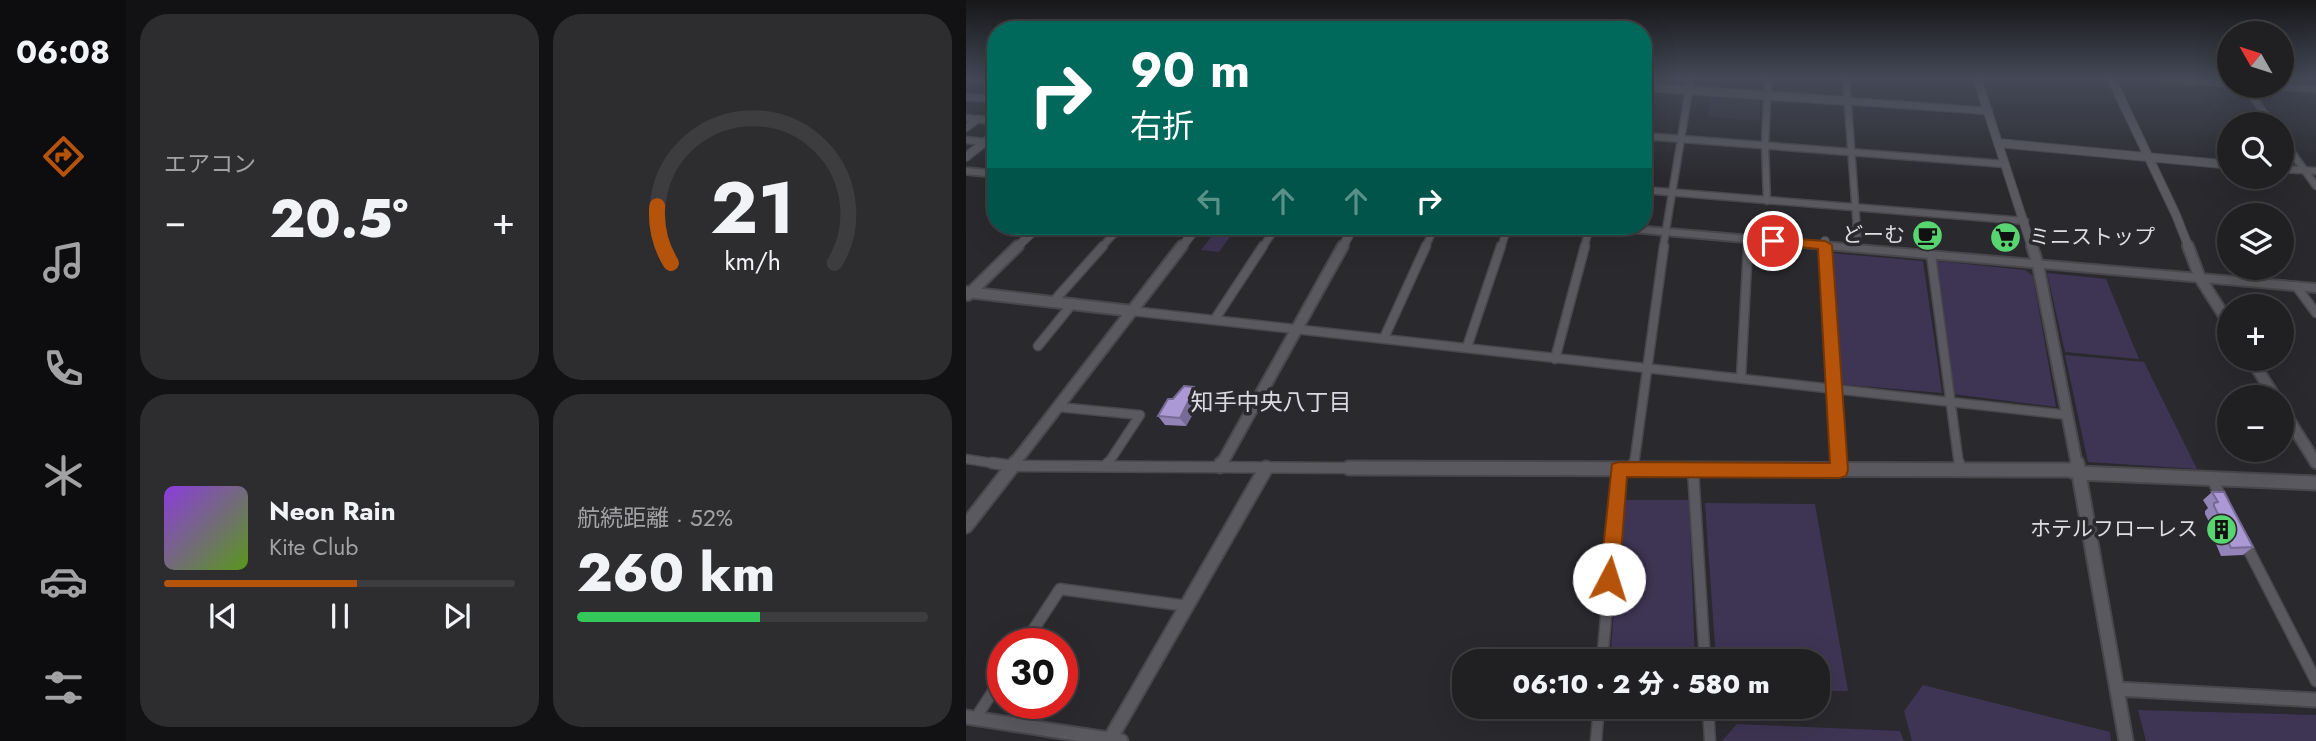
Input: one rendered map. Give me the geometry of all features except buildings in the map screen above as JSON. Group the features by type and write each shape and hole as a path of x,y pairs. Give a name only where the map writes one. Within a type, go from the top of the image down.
{"main road":[{"path":"966,169 987,170"},
{"path":"1652,227 1748,239 1858,244 2038,262"},
{"path":"1652,228 1931,255 2316,286"},
{"path":"2200,275 2316,286"}],"street":[{"path":"1633,469 1671,192 1685,113"},
{"path":"1766,113 1767,201"},
{"path":"1848,113 1858,244"},
{"path":"1989,113 2038,262 2080,473 2126,741"},
{"path":"2126,113 2200,275 2217,303"},
{"path":"966,118 987,120"},
{"path":"966,128 978,119"},
{"path":"1652,137 2005,164"},
{"path":"966,140 985,142"},
{"path":"966,156 985,142"},
{"path":"1998,143 2217,164"},
{"path":"2294,156 2316,186"},
{"path":"2294,170 2316,171"},
{"path":"1652,191 2025,221"},
{"path":"967,294 1029,235"},
{"path":"1053,302 1113,235"},
{"path":"966,526 1191,235"},
{"path":"1215,319 1271,235"},
{"path":"1220,466 1349,235"},
{"path":"1384,338 1431,235"},
{"path":"1467,347 1505,235"},
{"path":"1555,359 1588,235"},
{"path":"1741,378 1748,239"},
{"path":"1825,243 1839,470"},
{"path":"1931,255 1960,470"},
{"path":"2296,286 2316,313"},
{"path":"967,294 1297,328 2068,415"},
{"path":"1038,346 1073,304"},
{"path":"1058,407 1140,415 1106,466"},
{"path":"2294,428 2316,463"},
{"path":"966,460 1013,466 2069,470 2080,473 2316,483"},
{"path":"987,696 970,718 1113,740 1266,468"},
{"path":"1603,649 1619,469"},
{"path":"1693,470 1705,649"},
{"path":"2212,479 2231,515"},
{"path":"2237,527 2316,681"},
{"path":"1034,628 1060,589 1187,606"},
{"path":"2118,689 2316,700"},
{"path":"1596,741 1598,719"},
{"path":"1709,719 1710,741"}],"shaded area":[{"path":"1709,113 1760,113 1760,121 1708,117"},
{"path":"1213,235 1231,235 1219,252 1201,250"},
{"path":"1830,253 1923,261 1942,393 1838,384"},
{"path":"1937,261 2025,270 2033,276 2056,407 1953,394"},
{"path":"2047,273 2106,279 2139,359 2065,352"},
{"path":"2065,355 2144,362 2197,469 2088,462"},
{"path":"1623,500 1689,500 1695,649 1611,649"},
{"path":"1705,503 1815,504 1848,691 1830,691 1830,649 1715,649"},
{"path":"1923,685 2110,732 2111,741 1912,741 1904,711"},
{"path":"2138,710 2316,715 2316,741 2146,741"},
{"path":"1737,724 1900,731 1904,741 1722,741"}],"place":[{"name":"どーむ","path":"1928,235"},
{"name":"ミニストップ","path":"2006,237"},
{"name":"ホテルフローレス","path":"2221,529"}],"district":[{"name":"知手中央八丁目","path":"1271,402"}],"route":[{"path":"1609,579 1619,469 1839,470 1825,245 1773,241"}]}
